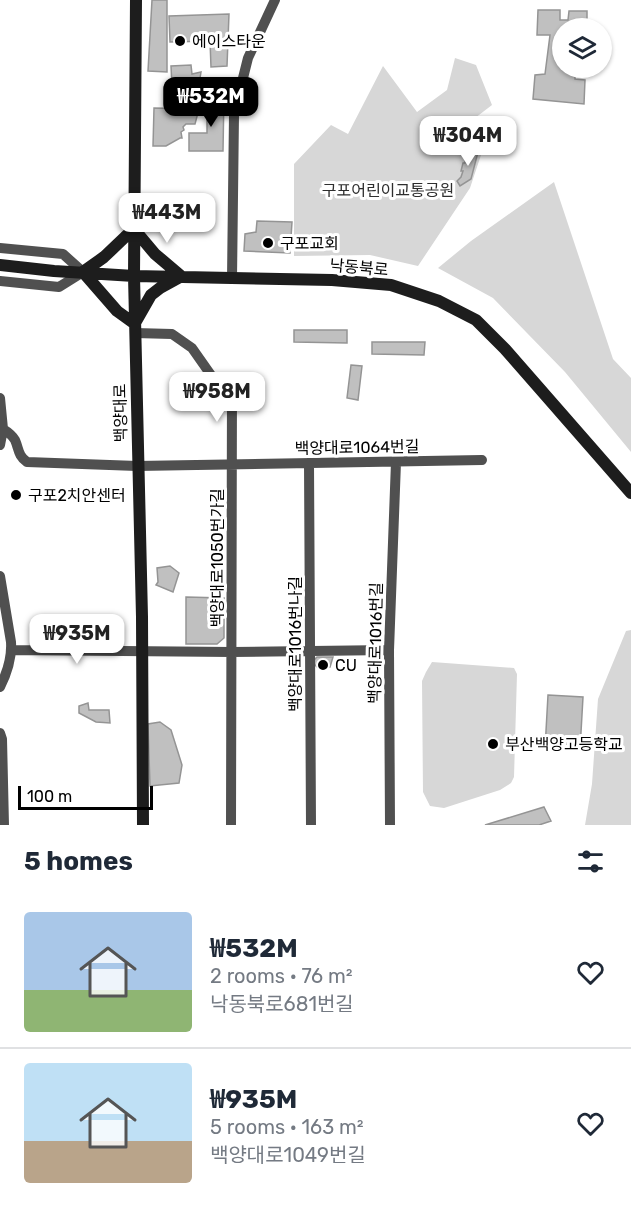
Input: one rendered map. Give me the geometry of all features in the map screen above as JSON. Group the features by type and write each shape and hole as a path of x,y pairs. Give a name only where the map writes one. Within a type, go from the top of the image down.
{"main road":[{"name":"백양대로","path":"136,0 134,276 142,651 143,825"},
{"path":"134,229 155,254 181,276 151,295 135,329 83,272 104,257 134,229"},
{"name":"낙동북로","path":"0,265 134,276 332,280 391,285 439,301 476,320 505,349 631,493"}],"street":[{"path":"232,279 234,114 248,58 275,0"},
{"path":"0,248 63,254 83,272 59,287 0,281"},
{"path":"135,329 172,334 192,348 218,385 232,383 232,464"},
{"path":"0,398 3,429 0,445"},
{"name":"백양대로1064번길","path":"3,429 15,440 22,459 27,462 137,466 482,460"},
{"name":"백양대로1016번길","path":"390,825 389,650 396,462"},
{"name":"백양대로1016번나길","path":"309,463 311,825"},
{"name":"백양대로1050번가길","path":"231,825 232,464"},
{"path":"0,576 11,642 6,674 0,687"},
{"path":"11,650 231,652 389,650"},
{"path":"0,733 4,825"}],"green space":[{"name":"구포어린이교통공원","path":"455,58 476,65 492,105 475,118 486,140 470,188 418,266 370,255 294,256 294,164 331,125 348,134 383,66 417,112 447,90"},
{"path":"554,182 613,359 631,378 631,452 565,372 493,298 438,268 471,241"},
{"path":"631,630 631,825 585,825 592,784 598,699 626,631"},
{"path":"432,662 514,668 517,674 514,777 511,783 500,790 444,808 430,806 423,792 422,681"}],"building":[{"path":"152,0 167,0 167,72 148,71"},
{"path":"538,10 560,10 560,18 552,18 552,78 585,80 584,104 533,99 535,75 545,74 550,35 537,35"},
{"path":"569,11 587,11 587,18 568,18"},
{"name":"에이스타운","path":"229,14 227,66 211,67 210,41 170,42 169,16"},
{"path":"191,65 192,74 201,72 199,84 172,86 171,66"},
{"path":"224,94 223,151 189,151 189,133 207,133 207,95"},
{"path":"154,108 199,109 195,124 186,124 183,127 182,138 166,146 153,146"},
{"path":"467,150 478,152 471,179 460,186 457,181 463,171 461,171"},
{"name":"구포교회","path":"257,221 292,222 290,253 244,251 245,234 256,232"},
{"path":"294,330 347,330 347,343 294,342"},
{"path":"372,342 425,342 424,355 372,354"},
{"path":"351,365 362,366 358,400 347,398"},
{"path":"170,566 179,573 173,592 156,585 158,582 157,568"},
{"path":"186,597 224,598 224,638 217,644 186,644"},
{"name":"CU","path":"317,657 333,657 330,667 319,669 312,662"},
{"path":"548,695 583,697 580,750 545,749"},
{"path":"88,703 89,710 109,710 110,723 96,722 79,713 79,706"},
{"path":"160,722 171,730 182,765 179,783 150,786 148,724"},
{"path":"544,807 551,821 539,825 485,825"}],"place":[{"name":"에이스타운","path":"180,41"},
{"name":"구포교회","path":"268,243"},
{"name":"구포2치안센터","path":"16,495"},
{"name":"CU","path":"323,665"},
{"name":"부산백양고등학교","path":"493,744"}]}
